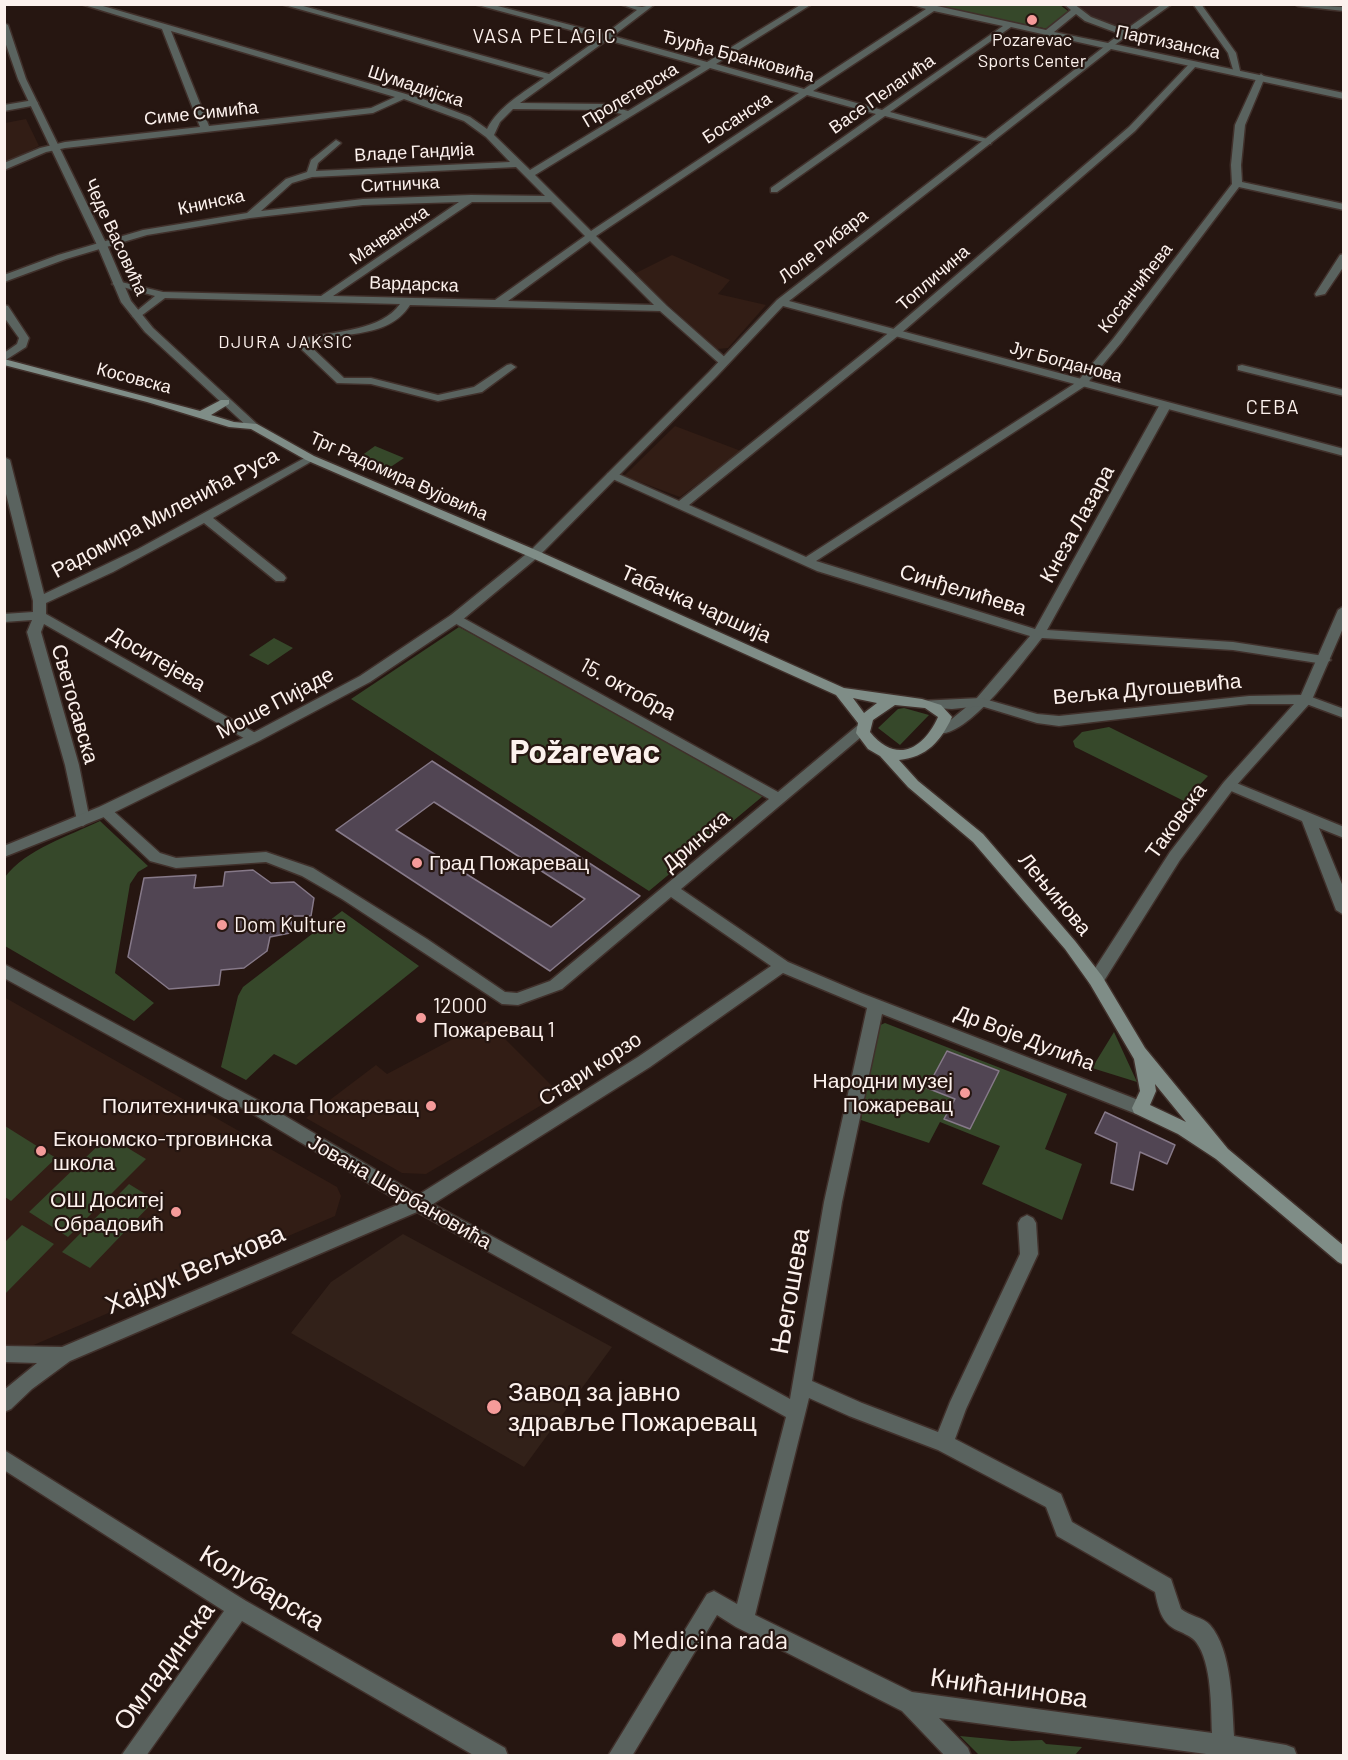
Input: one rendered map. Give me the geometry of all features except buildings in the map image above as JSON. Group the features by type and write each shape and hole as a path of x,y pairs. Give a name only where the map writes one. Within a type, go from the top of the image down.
{"main road":[{"name":"Косовска","path":"7,364 242,427 253,426"},
{"path":"202,415 225,402"},
{"name":"Трг Радомира Вујовића","path":"253,426 310,458 534,554"},
{"name":"Табачка чаршија","path":"534,554 840,692 894,701"},
{"name":"Табачка чаршија","path":"840,692 863,725"},
{"path":"894,701 924,704 940,709 945,717 940,730 919,751 904,756 886,754 865,736 863,725 886,703 894,701"},
{"path":"913,784 919,751"},
{"name":"Лењинова","path":"886,754 913,784 978,838 1070,945 1096,980 1139,1053 1222,1154"},
{"name":"Лењинова","path":"1139,1053 1148,1084 1146,1097 1140,1108"},
{"name":"Др Воје Дулића","path":"1140,1108 1184,1129 1222,1154 1344,1257"}],"street":[{"name":"Шумадијска","path":"85,4 446,110 466,119 489,135 663,308 724,362"},
{"path":"285,4 550,77"},
{"name":"Ђурђа Бранковића","path":"478,4 607,37 988,142"},
{"path":"624,4 647,7"},
{"name":"Пролетерска","path":"529,175 808,4"},
{"name":"Партизанска","path":"915,4 1344,96"},
{"path":"1068,4 1088,19 1127,34"},
{"name":"Лоле Рибара","path":"534,554 781,302 1109,46 1168,4"},
{"path":"1197,4 1232,53 1238,73"},
{"path":"1298,4 1344,9"},
{"path":"489,135 500,117 511,106 647,7"},
{"name":"Босанска","path":"498,303 589,235 933,8"},
{"path":"1047,33 1075,11"},
{"name":"Чеде Васовића","path":"4,25 18,69 102,245 126,302 225,402 253,426"},
{"name":"Васе Пелагића","path":"774,190 1009,25"},
{"path":"165,27 205,128"},
{"name":"Топличина","path":"682,506 895,333 1131,129 1194,64"},
{"path":"1261,77 1240,125 1236,165 1237,184 1344,207"},
{"name":"Симе Симића","path":"4,167 54,147 373,110 402,97"},
{"path":"4,108 34,103"},
{"path":"511,106 604,107 630,114"},
{"path":"466,119 500,117"},
{"path":"311,174 319,157 336,143"},
{"name":"Владе Гандија","path":"311,174 518,164"},
{"name":"Книнска","path":"4,279 62,256 146,232 250,215 289,181 311,174"},
{"name":"Косанчићева","path":"807,562 1081,384 1117,341 1237,184"},
{"name":"Ситничка","path":"250,215 363,202 471,198 552,199"},
{"name":"Мачванска","path":"325,297 471,198"},
{"path":"1320,294 1344,256"},
{"name":"Вардарска","path":"117,284 163,295 325,297 663,308"},
{"path":"138,316 163,295"},
{"path":"408,300 403,308 377,325 354,333 310,340 303,346 341,381 371,381 431,398 478,390 510,367"},
{"name":"Југ Богданова","path":"781,302 1344,453"},
{"path":"4,308 24,341 7,364"},
{"path":"1242,368 1344,393"},
{"name":"Кнеза Лазара","path":"940,730 952,726 981,702 1039,634 1165,406"},
{"name":"Радомира Миленића Руса","path":"39,601 69,589 310,458"},
{"name":"Светосавска","path":"4,460 39,601 40,616 34,632 72,765 83,821"},
{"name":"Синђелићева","path":"612,476 807,562 856,581 1039,634 1233,646 1324,660"},
{"path":"205,517 280,578"},
{"name":"Моше Пијаде","path":"7,853 104,812 254,738 365,679 456,618 534,554"},
{"name":"Таковска","path":"1096,980 1175,856 1229,785 1306,699 1344,610"},
{"path":"4,618 40,616"},
{"name":"Доситејева","path":"40,616 254,738"},
{"name":"15. октобра","path":"456,618 778,798"},
{"path":"1306,699 1344,714"},
{"name":"Вељка Дугошевића","path":"924,704 952,705 981,702 1037,718 1059,721 1249,700 1306,699"},
{"name":"Дринска","path":"104,812 155,857 163,861 176,863 259,857 278,860 325,882 439,953 508,1000 518,999 556,985 671,890 863,725"},
{"path":"1229,785 1344,833"},
{"path":"1308,818 1344,910"},
{"name":"Др Воје Дулића","path":"671,890 782,966 1140,1108"},
{"name":"Стари корзо","path":"418,1204 644,1062 782,966"},
{"name":"Јована Шербановића","path":"4,970 259,1109 418,1204 797,1413"},
{"name":"Његошева","path":"743,1620 797,1413 833,1202 876,1005"},
{"name":"Хајдук Вељкова","path":"4,1403 25,1383 63,1354 418,1204"},
{"path":"944,1443 957,1408 1029,1254 1027,1223"},
{"path":"4,1354 63,1354"},
{"path":"801,1385 856,1410 944,1443 1054,1501 1064,1529 1164,1586 1174,1617 1202,1631 1210,1644 1215,1663 1224,1745"},
{"name":"Колубарска","path":"4,1459 239,1608 497,1755"},
{"name":"Книћанинова","path":"620,1755 714,1601 743,1620 910,1703 1286,1755"},
{"name":"Омладинска","path":"132,1755 239,1608"},
{"path":"910,1703 960,1755"}],"shaded area":[{"path":"1074,5 1159,5 1125,29 1089,17"},
{"path":"26,119 39,146 5,163 5,123"},
{"path":"672,255 730,280 718,294 766,305 728,348 717,349 634,274"},
{"path":"675,426 741,451 680,497 624,476"},
{"name":"ОШ Доситеј Обрадовић","path":"4,997 337,1187 341,1196 335,1216 29,1347 5,1348"},
{"name":"Политехничка школа Пожаревац","path":"487,1021 560,1094 426,1174 402,1173 306,1118 376,1065 387,1074"},
{"name":"Завод за јавно здравље Пожаревац","path":"403,1234 612,1347 524,1467 291,1333 331,1282"}],"green space":[{"name":"Pozarevac Sports Center","path":"929,5 1060,5 1068,11 1048,29"},
{"path":"375,446 404,458 389,468 361,456"},
{"path":"459,627 598,701 763,796 649,891 351,699"},
{"path":"274,638 293,648 268,665 249,655"},
{"path":"904,708 929,715 900,745 878,728 898,709"},
{"path":"1109,727 1208,776 1184,801 1075,747 1073,741 1082,732"},
{"path":"100,821 148,866 138,872 130,884 115,973 154,1003 134,1021 5,946 5,877 14,867 36,851"},
{"path":"342,911 419,966 296,1065 274,1054 246,1080 221,1067 238,996 243,987"},
{"path":"885,1023 1067,1094 1045,1149 1082,1164 1062,1220 982,1184 1000,1146 940,1122 929,1143 861,1120 878,1026"},
{"path":"1114,1032 1137,1082 1092,1068"},
{"path":"5,1126 56,1158 11,1201 5,1197"},
{"path":"108,1136 146,1159 68,1237 29,1212"},
{"path":"129,1184 155,1200 90,1268 62,1252"},
{"path":"22,1225 54,1244 5,1294 5,1242"},
{"path":"960,1736 1012,1741 1042,1740 1046,1744 1082,1747 1075,1755 979,1755"}],"place":[{"name":"Pozarevac Sports Center","path":"1032,20"},
{"name":"Град Пожаревац","path":"417,863"},
{"name":"Dom Kulture","path":"222,925"},
{"name":"12000 Пожаревац 1","path":"421,1018"},
{"name":"Народни музеј Пожаревац","path":"965,1093"},
{"name":"Политехничка школа Пожаревац","path":"431,1106"},
{"name":"Економско-трговинска школа","path":"41,1151"},
{"name":"ОШ Доситеј Обрадовић","path":"176,1212"},
{"name":"Завод за јавно здравље Пожаревац","path":"494,1407"},
{"name":"Medicina rada","path":"619,1640"}],"district":[{"name":"VASA PELAGIC","path":"545,36"},
{"name":"DJURA JAKSIC","path":"286,342"},
{"name":"CEBA","path":"1273,407"},
{"name":"Požarevac","path":"585,752"}]}
